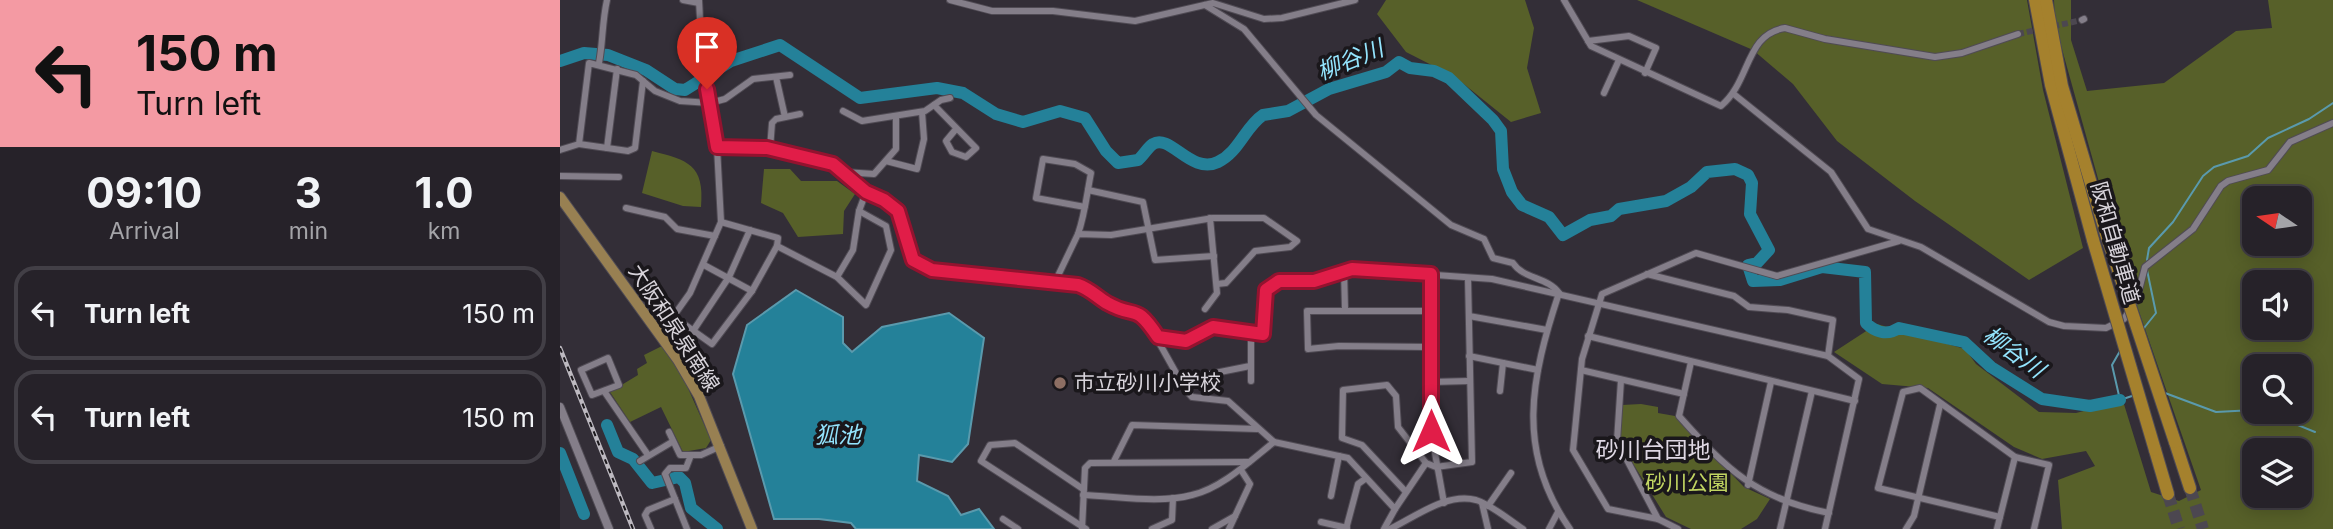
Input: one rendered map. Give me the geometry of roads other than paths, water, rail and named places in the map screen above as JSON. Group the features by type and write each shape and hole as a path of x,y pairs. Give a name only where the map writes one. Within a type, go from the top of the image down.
{"highway":[{"name":"阪和自動車道","path":"2035,0 2051,85 2093,240 2168,494"},
{"name":"阪和自動車道","path":"2046,0 2065,97 2106,234 2190,488"}],"main road":[{"name":"大阪和泉泉南線","path":"560,197 660,335 699,396 752,529"}],"street":[{"path":"599,62 602,48 601,24 607,0"},
{"path":"660,335 674,317 704,265 721,222 717,147 704,68 699,2 683,0"},
{"path":"950,0 992,11 1053,11 1135,21 1219,2 1264,19 1315,11 1355,0"},
{"path":"1564,0 1591,46 1721,106 1735,95 1760,41 1776,29 1785,28 1845,43 1944,57 2018,34"},
{"path":"1205,5 1244,29 1310,107 1451,225 1483,239 1493,258 1513,263 1517,269 1555,286 1559,293 1546,330 1538,370 1535,450 1544,488 1570,529"},
{"path":"1588,41 1629,36 1656,48 1645,73"},
{"path":"1604,93 1619,60"},
{"path":"579,144 589,63 599,62 636,75 655,92 680,101 710,103 725,99 753,79 790,75"},
{"path":"607,148 617,69"},
{"path":"776,77 785,117"},
{"path":"560,150 579,144 628,151 635,148 643,81"},
{"path":"1735,95 1831,172 1868,229 1932,253 2049,322 2092,329 2106,328 2124,319 2137,298 2146,267 2193,229 2221,186 2228,181 2268,170 2290,142 2333,123"},
{"path":"843,111 862,121 922,112 950,98"},
{"path":"934,105 956,128 975,148 965,157 952,152 946,141 956,128"},
{"path":"886,161 918,169 924,139 922,112"},
{"path":"770,149 772,123 800,114"},
{"path":"844,172 874,174 886,161 896,149 895,116"},
{"path":"717,147 770,149 833,164 866,192 884,200 898,211 913,260 932,270 1078,285 1096,292 1107,303 1143,314 1192,397 1228,401 1274,442 1354,461 1365,479 1395,509"},
{"path":"1055,282 1078,233 1085,207 1091,173 1075,164 1043,159 1036,198 1085,207"},
{"path":"560,176 619,177"},
{"path":"1088,190 1143,202 1154,260 1214,256"},
{"path":"836,277 853,250 859,211 866,192"},
{"path":"626,208 664,217 677,229 715,236"},
{"path":"777,246 836,277 866,305 891,250 886,226 859,211"},
{"path":"1078,233 1111,235 1210,218 1264,218 1297,240 1290,247 1255,251 1226,283 1217,284"},
{"path":"1205,309 1217,293 1210,218"},
{"path":"674,317 712,344 752,290 777,246 778,238 721,222"},
{"path":"693,331 729,277 750,230"},
{"path":"1678,529 1658,519 1608,509 1573,450 1580,370 1602,294 1696,253 1777,276 1901,241"},
{"path":"704,265 752,290"},
{"path":"1158,337 1186,341 1213,327 1263,334 1264,298 1266,290 1273,283 1314,281 1344,271 1431,274 1508,282 1828,356 1860,379 1825,529"},
{"path":"1344,271 1345,309"},
{"path":"1431,274 1431,431 1444,503"},
{"path":"1647,274 1734,296 1749,307 1788,310 1833,320 1828,356"},
{"path":"1406,492 1362,445 1342,438 1343,390 1387,385 1396,396 1398,427 1426,463 1436,467 1472,462 1468,278"},
{"path":"1431,347 1339,346 1308,349 1307,312 1345,309 1432,311"},
{"path":"1469,316 1546,330"},
{"path":"1251,332 1251,381"},
{"path":"1588,336 1855,401"},
{"path":"1469,356 1538,370"},
{"path":"608,358 619,385 604,391 592,396 581,370 608,358"},
{"path":"1691,362 1679,416 1748,485 1787,502 1829,513"},
{"path":"1500,391 1503,363"},
{"path":"1180,380 1250,366"},
{"path":"1580,370 1684,394"},
{"path":"1621,380 1617,441 1658,519"},
{"path":"1431,382 1469,381"},
{"path":"1748,485 1772,382"},
{"path":"2000,517 1878,488 1903,392 1920,388 2015,457 2049,465 2034,529"},
{"path":"604,391 648,456"},
{"path":"1780,529 1812,391"},
{"path":"1906,529 1918,499 1940,405"},
{"path":"560,407 609,529"},
{"path":"1114,461 1132,425 1257,429"},
{"path":"669,432 680,455 701,455 720,446"},
{"path":"640,461 672,442"},
{"path":"1083,529 981,461 990,445 1015,443 1083,492 1173,498 1194,495 1241,470 1274,442"},
{"path":"687,529 666,470 686,468 691,455"},
{"path":"1331,496 1339,456"},
{"path":"1997,529 2015,457"},
{"path":"1083,529 1085,468 1090,463 1249,462"},
{"path":"1384,529 1426,463"},
{"path":"1229,529 1250,484 1241,470"},
{"path":"1488,529 1485,504 1511,473"},
{"path":"1321,522 1346,528 1358,484 1365,479"},
{"path":"1152,529 1172,520 1173,498"},
{"path":"650,529 645,515 648,510 675,499"},
{"path":"1390,529 1414,515 1444,503 1469,499 1485,504 1523,529"},
{"path":"1549,529 1558,512"},
{"path":"1212,529 1236,515"},
{"path":"1003,519 1018,529"}],"water":[{"name":"狐池","path":"796,290 843,317 843,343 852,352 882,327 949,313 984,338 968,444 952,462 919,455 917,481 948,496 961,515 979,509 994,529 856,529 851,523 819,519 774,519 733,374 747,325"}],"waterway":[{"name":"柳谷川","path":"560,61 584,53 608,55 646,70 675,89 685,90 731,61 780,45 860,98 937,88 963,93 996,114 1023,122 1060,111 1085,118 1106,151 1118,163 1138,160 1151,145 1160,142 1190,159 1208,165 1225,158 1263,115 1288,111 1329,89 1386,72 1399,62 1410,68 1434,71 1449,78 1493,120 1501,131 1503,169 1512,192 1522,205 1549,217 1563,235 1590,220 1611,216 1619,209 1666,201 1691,187 1707,172 1735,169 1748,175 1752,183 1750,214 1769,250 1757,263 1748,265 1753,281 1780,280 1822,267 1865,272 1866,323 1873,329 1886,332 1899,328 1964,342 1991,367 2042,399 2090,406 2120,400"},
{"path":"2147,260 2149,248 2173,222 2203,176 2214,167 2248,156 2268,138 2309,119 2333,103"},
{"path":"2144,328 2156,313 2147,270"},
{"path":"2120,351 2112,365 2120,400 2132,396"},
{"path":"2165,393 2216,412 2242,411"},
{"path":"2295,424 2315,432"},
{"path":"607,425 618,452 633,459 652,483 679,477 685,483 691,508 717,529"},
{"path":"560,453 584,514"}],"tunnel":[{"path":"2018,34 2082,20"},
{"path":"2190,488 2203,529"},
{"path":"2168,494 2179,529"}],"railway":[{"path":"560,348 633,529"}],"place":[{"name":"市立砂川小学校","path":"1060,383"}],"district":[{"name":"砂川台団地","path":"1653,450"}],"park label":[{"name":"砂川公園","path":"1687,483"}]}
